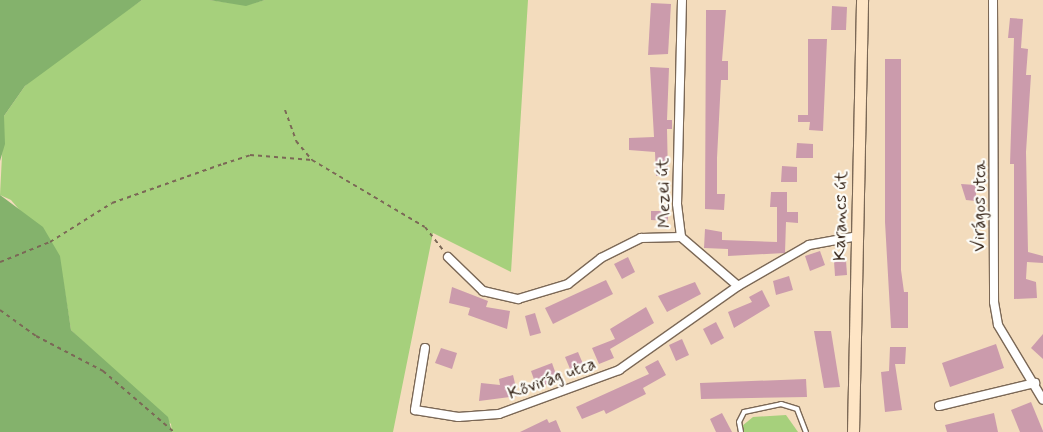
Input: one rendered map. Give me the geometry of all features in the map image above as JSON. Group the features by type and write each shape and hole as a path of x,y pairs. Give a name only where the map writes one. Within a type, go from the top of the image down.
{"main road":[{"name":"Karancs út","path":"853,432 862,0"}],"street":[{"name":"Mezei út","path":"682,0 677,204 681,237 738,286"},
{"name":"Virágos utca","path":"993,0 994,302 998,325 1043,400"},
{"path":"738,286 808,245 858,236"},
{"path":"448,257 483,291 518,299 568,284 601,258 641,238 681,237"},
{"name":"Kővirág utca","path":"425,348 415,410 458,417 499,414 619,370 738,286"},
{"path":"939,406 1034,383"}],"lane":[{"path":"741,432 739,422 744,412 781,404 798,408 806,432"}],"path":[{"path":"285,110 296,140 312,160 425,227 448,257"},
{"path":"0,262 50,242 112,203 223,164 250,156 312,160"},
{"path":"0,310 36,336 103,371 174,432"}],"green space":[{"path":"0,0 142,0 25,86 4,116 5,144 0,161"},
{"path":"142,0 209,0 246,5 265,0 528,0 511,272 433,233 393,432 172,432 171,424 71,330 59,256 11,200 0,195 4,116 25,86 53,61"},
{"path":"209,0 265,0 246,6"},
{"path":"0,195 43,227 60,256 71,330 168,417 172,432 0,432"},
{"path":"786,415 798,432 742,432 742,426 753,417"}],"building":[{"path":"651,3 671,4 668,54 648,55"},
{"path":"832,6 847,7 846,30 831,30"},
{"path":"706,10 726,10 722,61 728,61 728,80 721,80 717,158 717,194 725,194 724,210 705,209"},
{"path":"1010,18 1023,19 1021,48 1028,49 1026,75 1031,75 1026,152 1028,252 1043,256 1043,263 1027,262 1026,279 1036,282 1037,298 1014,299 1014,164 1010,164 1014,38 1008,38"},
{"path":"808,39 827,39 823,131 809,130 810,122 798,122 798,115 808,115"},
{"path":"885,59 901,59 901,270 904,292 908,292 908,328 891,328 885,222"},
{"path":"650,67 669,68 667,120 672,120 672,129 667,129 668,176 656,176 655,152 629,150 629,138 654,137"},
{"path":"797,143 813,144 813,158 796,158"},
{"path":"782,166 797,167 797,182 781,182"},
{"path":"961,184 976,185 976,201 966,200"},
{"path":"771,192 787,192 787,212 798,212 798,223 786,222 785,253 728,256 728,249 704,248 705,229 722,232 722,240 777,242 777,207 770,207"},
{"path":"651,211 668,211 668,221 651,220"},
{"path":"820,251 825,265 810,271 805,256"},
{"path":"628,257 635,272 622,279 614,264"},
{"path":"846,260 847,275 835,276 834,261"},
{"path":"789,276 793,290 776,295 773,281"},
{"path":"606,280 613,294 553,324 545,308"},
{"path":"695,282 701,294 667,312 658,296"},
{"path":"452,287 488,301 486,307 510,311 507,329 468,315 470,308 449,303"},
{"path":"762,290 770,306 734,328 728,312 752,302 749,297"},
{"path":"646,307 654,323 610,349 614,358 599,364 592,348 615,339 610,329"},
{"path":"535,313 541,333 530,336 525,316"},
{"path":"716,322 724,338 711,345 703,329"},
{"path":"814,331 831,331 840,387 824,388"},
{"path":"1043,334 1043,359 1031,348"},
{"path":"682,339 689,355 676,361 669,345"},
{"path":"996,344 1004,368 950,387 942,363"},
{"path":"890,347 906,347 905,364 895,364 902,410 885,412 881,372 889,371"},
{"path":"441,348 457,353 452,369 435,363"},
{"path":"578,352 586,371 573,376 565,357"},
{"path":"658,360 666,375 643,388 646,394 606,414 604,410 582,419 576,407 649,374 645,367"},
{"path":"552,363 558,380 537,388 531,371"},
{"path":"513,375 518,396 479,401 481,383 500,385 499,379"},
{"path":"806,379 807,397 701,399 700,383"},
{"path":"1031,402 1043,432 1020,432 1011,410"},
{"path":"722,413 732,432 716,432 710,419"},
{"path":"994,413 998,432 947,432 945,425"},
{"path":"547,419 549,423 556,420 561,432 520,432"}]}
